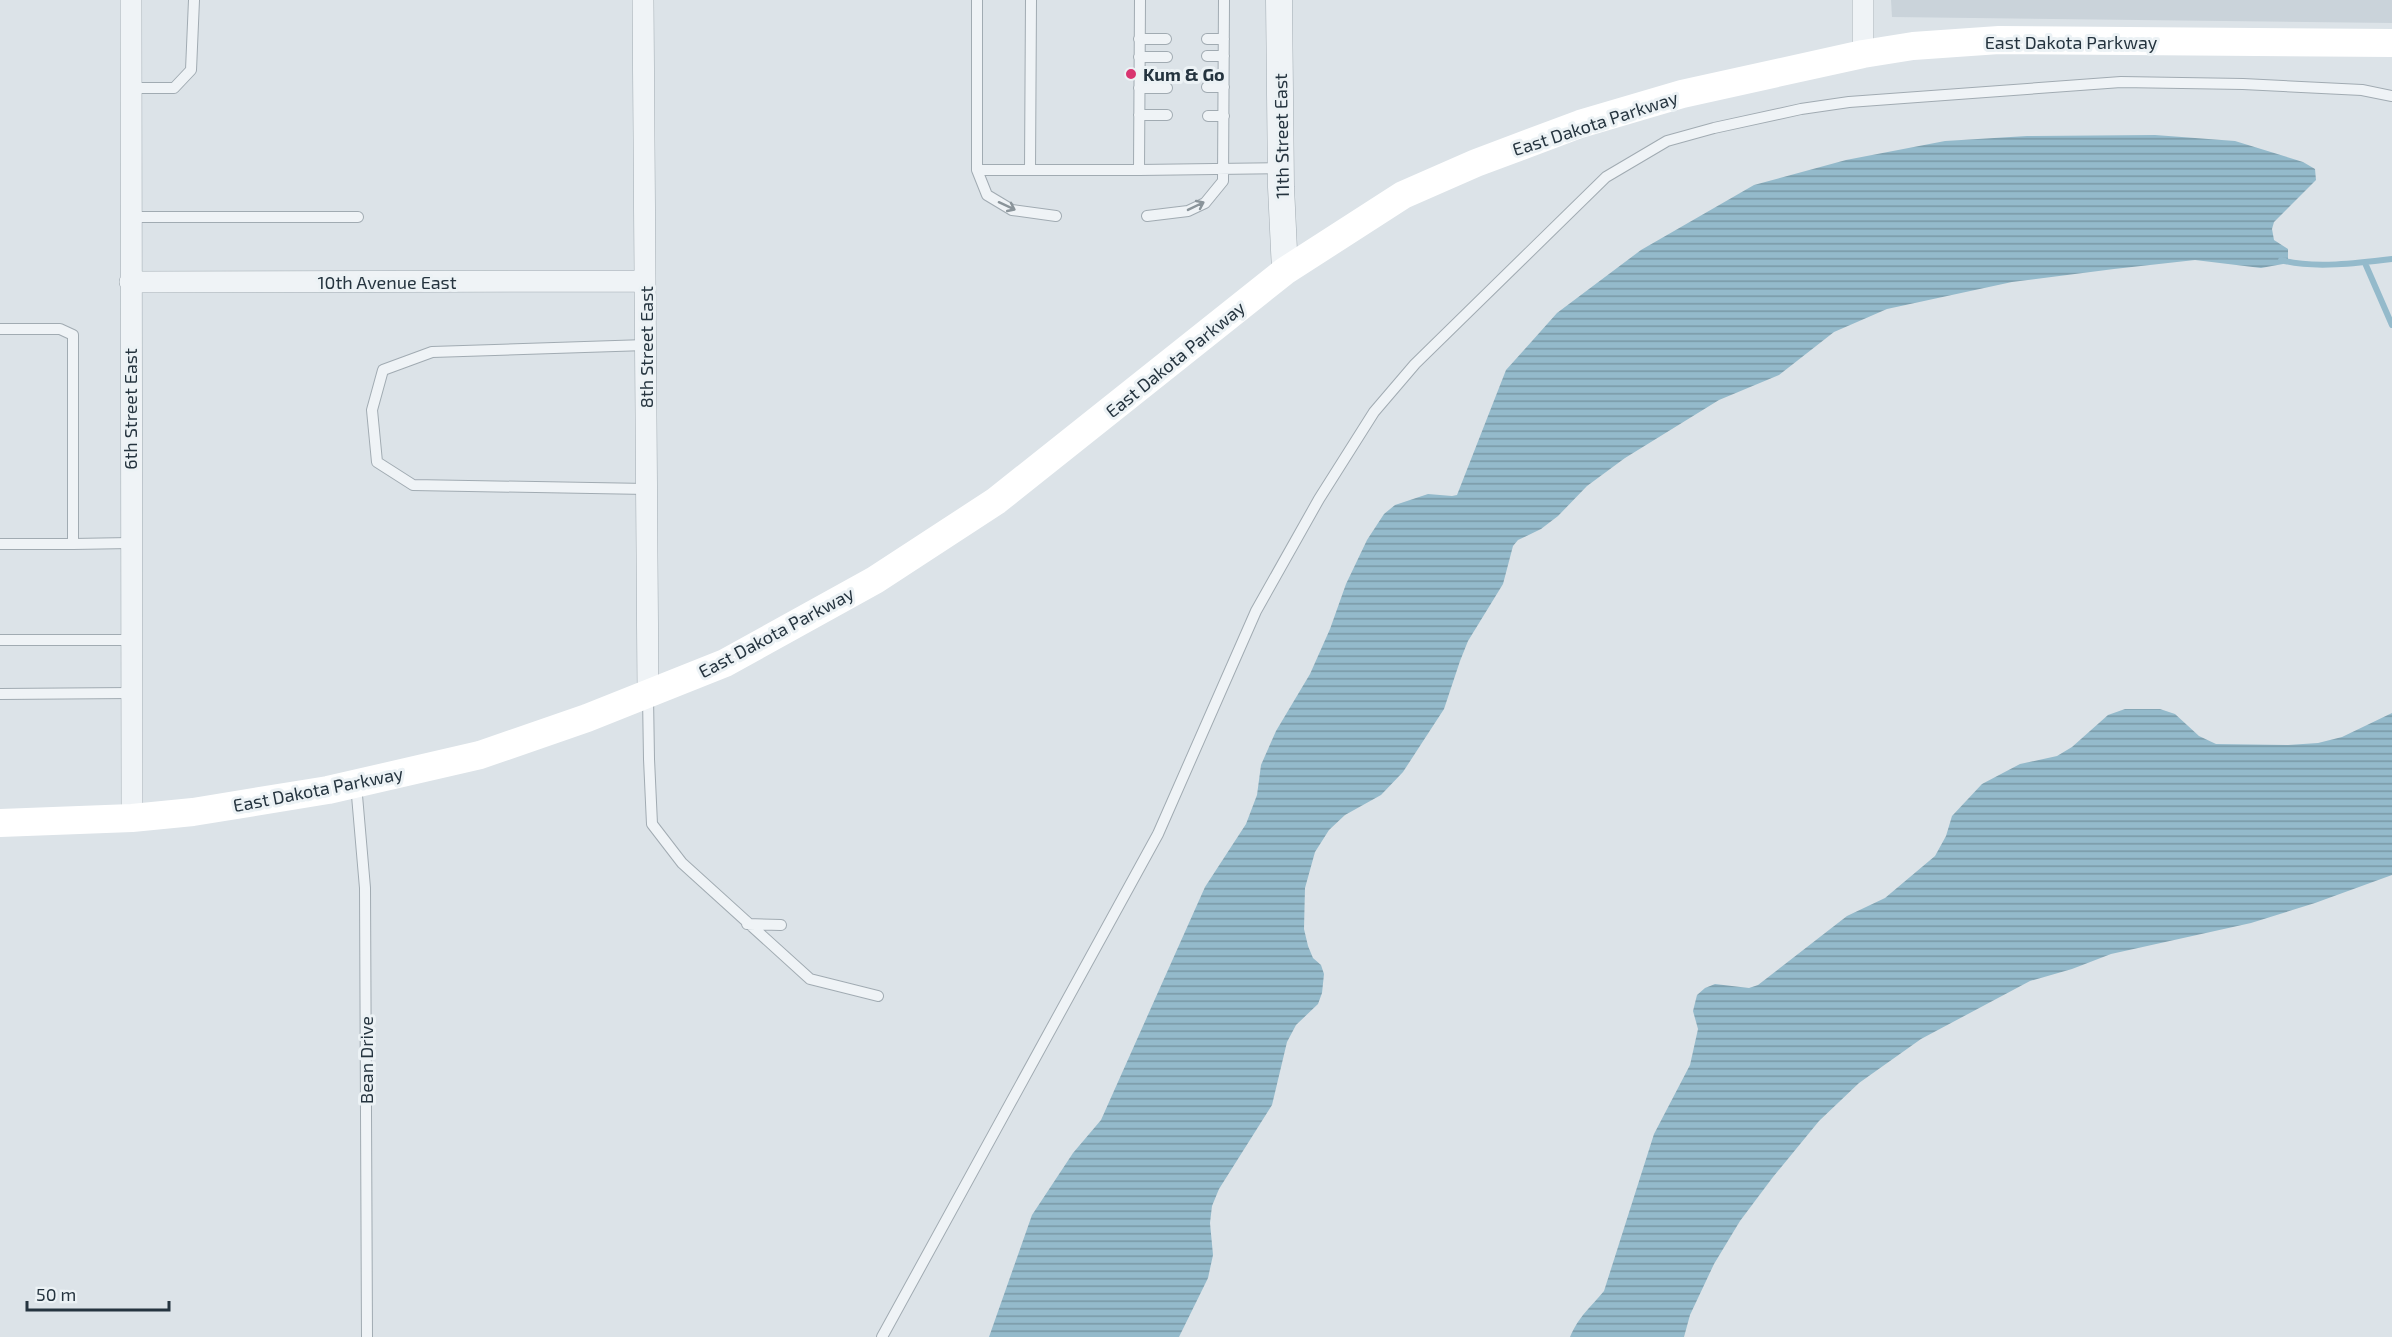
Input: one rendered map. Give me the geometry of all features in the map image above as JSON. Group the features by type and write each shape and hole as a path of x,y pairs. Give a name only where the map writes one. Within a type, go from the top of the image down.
{"main road":[{"name":"East Dakota Parkway","path":"0,823 132,818 193,812 356,783 480,755 587,718 735,658 874,580 996,501 1286,271 1403,195 1487,159 1580,124 1682,94 1863,54 1912,46 1999,40 2392,43"}],"street":[{"name":"6th Street East","path":"131,0 132,818"},
{"name":"8th Street East","path":"643,0 648,693"},
{"name":"11th Street East","path":"1279,0 1281,168 1286,271"},
{"path":"1863,0 1863,54"},
{"name":"10th Avenue East","path":"130,282 645,281"}],"lane":[{"path":"130,88 174,88 191,70 194,0"},
{"path":"977,0 977,170 987,195 1012,210 1056,216"},
{"path":"1030,170 1031,0"},
{"path":"1139,170 1140,0"},
{"path":"1147,216 1188,211 1205,203 1223,181 1224,0"},
{"path":"1140,39 1166,39"},
{"path":"1207,39 1224,39"},
{"path":"1207,56 1224,56"},
{"path":"1140,57 1167,57"},
{"path":"882,1337 1158,834 1256,611 1319,499 1374,412 1415,364 1606,177 1667,141 1779,113 1849,102 2121,82 2243,84 2362,90 2392,96"},
{"path":"1207,87 1224,87"},
{"path":"1140,88 1167,88"},
{"path":"1140,115 1167,115"},
{"path":"1208,116 1224,116"},
{"path":"977,170 1281,168"},
{"path":"130,217 358,217"},
{"path":"0,329 60,329 73,335 73,544"},
{"path":"646,345 432,352 383,369 372,410 377,462 413,485 647,489"},
{"path":"0,544 130,543"},
{"path":"0,640 131,640"},
{"path":"0,694 131,693"},
{"path":"648,693 648,759 652,824 682,863 810,979 878,996"},
{"name":"Bean Drive","path":"356,783 365,888 367,1337"},
{"path":"747,924 781,925"}],"shaded area":[{"path":"1891,0 2392,0 2392,23 1892,17"}],"water":[{"path":"2155,135 2235,141 2303,162 2315,169 2316,180 2274,222 2272,229 2274,240 2288,249 2288,261 2261,268 2195,260 2114,269 2012,282 1887,309 1834,332 1779,375 1719,400 1625,458 1587,486 1558,516 1541,529 1518,540 1513,546 1503,584 1468,641 1444,709 1403,772 1381,795 1345,815 1329,830 1315,852 1305,888 1304,929 1313,958 1321,965 1324,974 1322,993 1318,1004 1296,1025 1287,1042 1272,1105 1219,1189 1212,1206 1210,1223 1213,1255 1208,1278 1179,1337 989,1337 1032,1215 1073,1153 1101,1120 1205,887 1246,824 1257,795 1261,765 1276,731 1310,674 1330,629 1346,584 1367,540 1384,514 1395,505 1428,494 1457,495 1506,370 1557,313 1641,250 1754,185 1846,160 1945,141 2027,136"},
{"path":"2125,709 2160,709 2175,714 2199,736 2216,744 2318,743 2342,737 2392,713 2392,875 2251,923 2111,954 2072,969 2030,981 1921,1039 1859,1083 1819,1121 1773,1177 1740,1221 1714,1264 1690,1315 1684,1337 1570,1337 1581,1318 1604,1291 1654,1134 1690,1065 1698,1029 1693,1011 1697,995 1705,988 1715,984 1749,988 1758,985 1847,916 1885,898 1935,856 1946,836 1952,816 1982,784 2020,764 2057,756 2072,747 2108,715"}],"waterway":[{"path":"2281,260 2321,265 2392,259"},
{"path":"2365,263 2392,325"}],"place":[{"name":"Kum & Go","path":"1131,74"}]}
